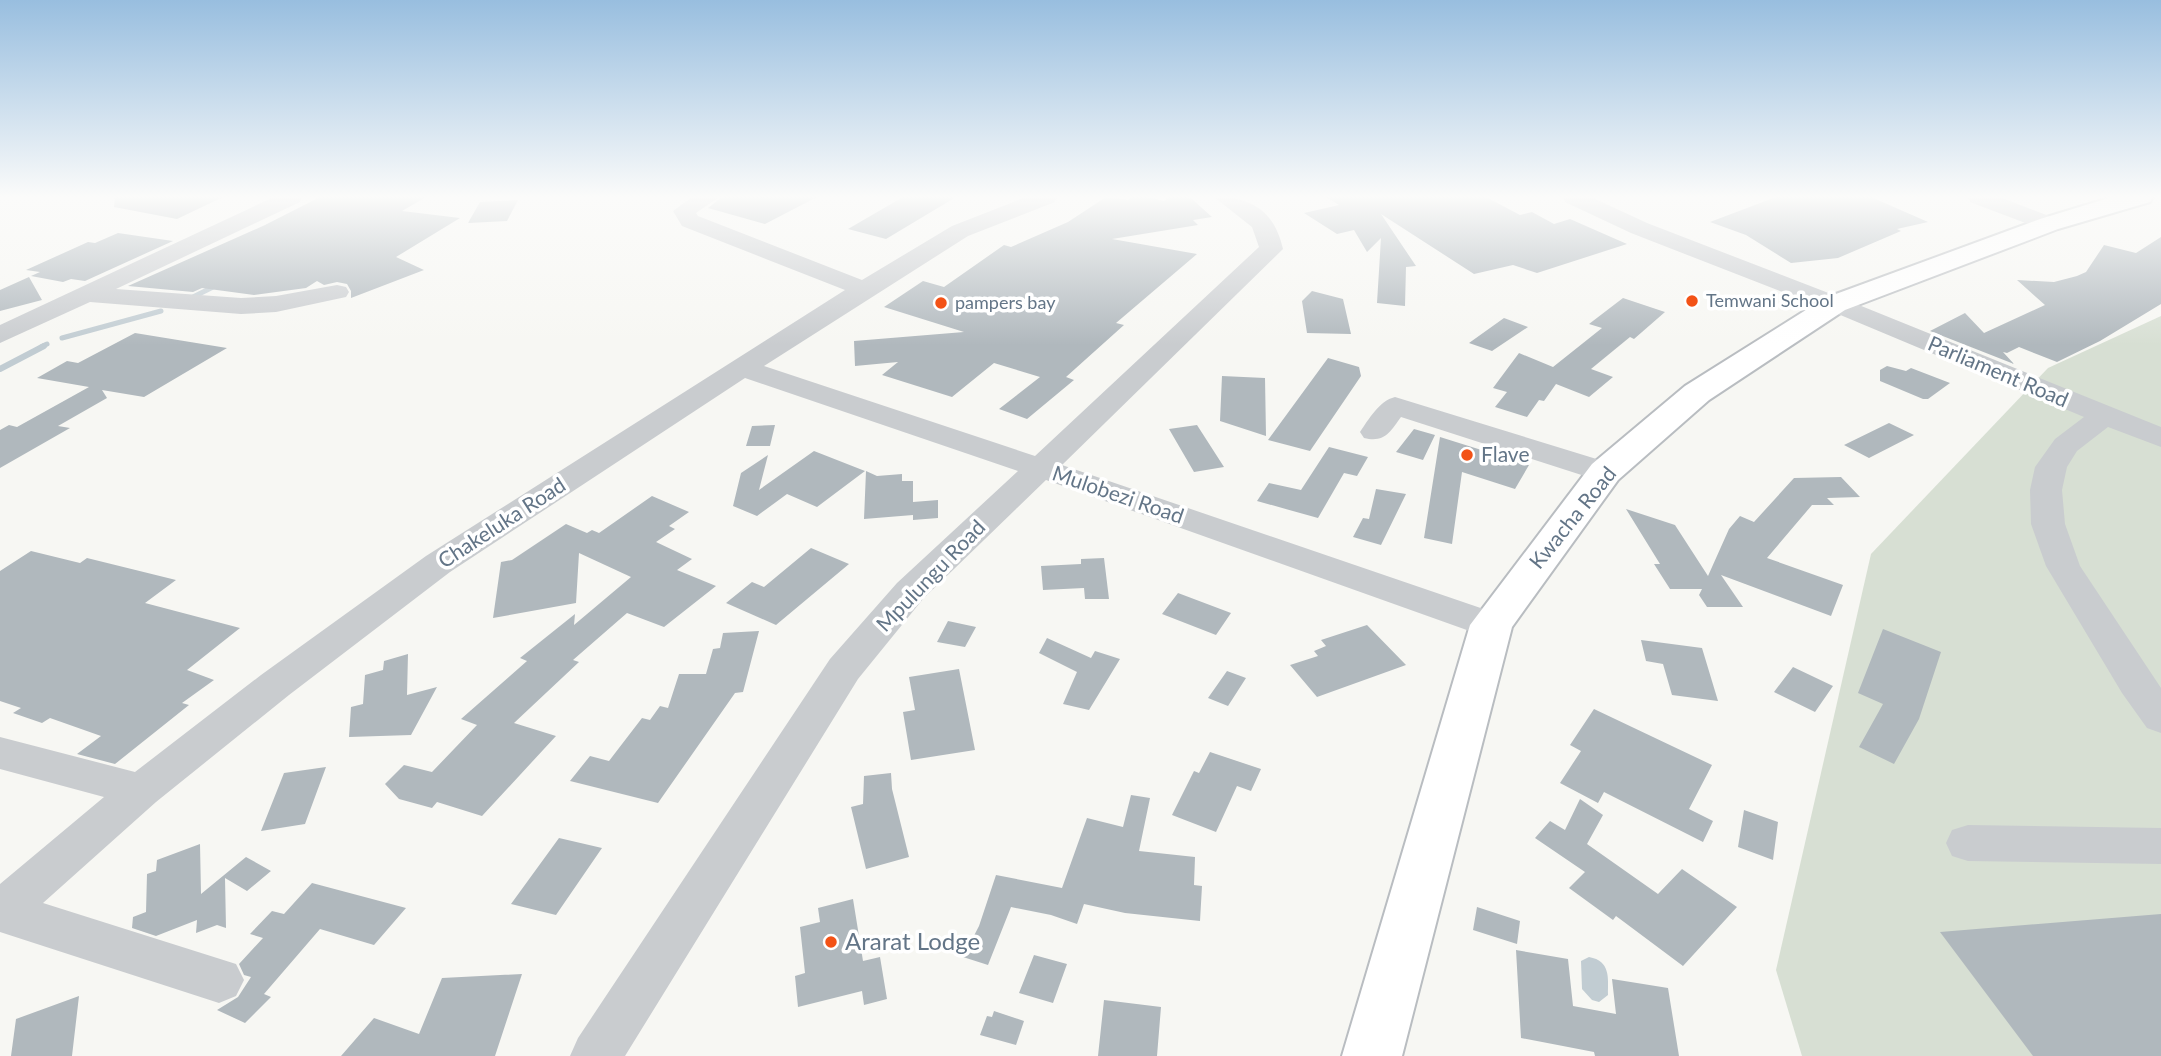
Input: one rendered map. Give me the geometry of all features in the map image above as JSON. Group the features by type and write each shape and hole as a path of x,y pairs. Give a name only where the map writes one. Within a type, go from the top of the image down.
{"main road":[{"name":"Kwacha Road","path":"1372,1056 1491,625 1605,472 1697,393 1835,304 1989,246"}],"street":[{"path":"0,335 188,246"},
{"path":"755,246 864,289"},
{"name":"Chakeluka Road","path":"0,912 141,790 275,685 438,564 864,289 935,246"},
{"name":"Mpulungu Road","path":"596,1056 844,669 910,591 1271,249 1271,246"},
{"name":"Parliament Road","path":"1686,246 1835,304 2161,438"},
{"path":"88,294 241,306 276,304 337,292"},
{"name":"Mulobezi Road","path":"743,368 1041,468 1491,625"},
{"path":"2103,416 2066,445 2051,467 2046,490 2048,524 2063,566 2161,718"},
{"path":"0,754 141,790"},
{"path":"1968,844 2161,846"},
{"path":"0,912 219,980"}],"lane":[{"path":"1375,432 1395,406 1605,472"}],"shaded area":[{"path":"2161,316 2161,1056 1802,1056 1776,970 1871,554 2048,368"},
{"path":"1589,957 1601,962 1607,971 1608,995 1599,1002 1592,1000 1582,989 1581,961"}],"building":[{"path":"79,246 161,246 85,281 71,279 63,282 31,276 40,272 26,270"},
{"path":"217,246 414,246 396,257 424,270 351,298 347,284 337,282 324,285 317,281 306,288 254,295 202,288 193,292 128,286"},
{"path":"1002,246 1153,246 1197,254 1116,323 1124,325 1066,377 1074,380 1027,419 999,409 1040,377 994,363 952,397 882,375 898,362 855,366 854,341 964,332 884,307 923,281 944,287"},
{"path":"1380,246 1403,246 1416,266 1406,267 1405,306 1377,303"},
{"path":"1431,246 1620,246 1537,273 1513,265 1474,274"},
{"path":"1764,246 1865,246 1838,258 1791,263"},
{"path":"2103,246 2136,253 2146,246 2161,246 2161,304 2100,341 2057,362 2019,347 2007,353 2003,352 2014,364 1930,331 1965,313 1984,333 2045,305 2017,280 2054,282 2077,276 2086,272"},
{"path":"29,277 42,300 0,311 0,290"},
{"path":"1312,291 1343,299 1351,334 1307,333 1302,301"},
{"path":"1623,298 1665,312 1634,339 1630,337 1591,369 1613,377 1589,397 1556,384 1544,401 1539,400 1527,417 1495,407 1507,392 1493,388 1519,353 1553,367 1602,328 1589,324"},
{"path":"1504,318 1528,327 1492,351 1469,343"},
{"path":"135,333 227,348 144,397 102,390 107,398 58,426 70,428 0,468 0,430 9,425 17,427 89,387 37,378 67,361 78,363"},
{"path":"1328,358 1359,367 1361,376 1310,451 1268,440"},
{"path":"1887,366 1906,371 1911,368 1950,383 1928,399 1923,399 1880,381 1880,370"},
{"path":"1222,376 1265,378 1266,436 1220,421"},
{"path":"1889,423 1914,435 1869,458 1844,445"},
{"path":"775,425 770,446 746,446 752,426"},
{"path":"1197,425 1224,467 1194,472 1169,429"},
{"path":"1414,429 1435,435 1423,460 1396,452"},
{"path":"1440,437 1529,465 1515,489 1462,472 1452,544 1424,538"},
{"path":"1329,447 1368,457 1357,476 1344,473 1318,518 1257,501 1269,483 1301,490"},
{"path":"814,451 865,471 817,507 787,494 757,516 733,506 741,473 768,455 759,490"},
{"path":"866,471 877,476 902,474 902,481 913,481 913,502 938,500 938,518 913,520 913,515 864,519"},
{"path":"1841,477 1860,497 1827,498 1834,505 1812,505 1767,558 1843,585 1831,616 1721,575 1743,607 1707,607 1699,595 1702,589 1670,589 1654,564 1660,564 1626,509 1675,525 1708,576 1729,529 1740,516 1754,522 1794,478"},
{"path":"1376,489 1406,494 1381,545 1353,537 1363,518 1369,519"},
{"path":"652,496 689,512 669,526 675,529 656,542 692,559 677,570 716,586 664,627 627,613 573,660 579,662 514,723 556,736 482,816 437,802 432,808 399,799 385,784 404,765 432,772 477,725 461,719 527,661 520,658 575,614 574,625 631,577 579,553 576,603 493,618 501,562 512,560 566,524 587,533 592,530 599,533"},
{"path":"811,548 849,564 776,625 726,603 752,582 764,587"},
{"path":"31,551 80,563 87,558 176,580 145,603 240,628 187,670 214,680 182,703 189,705 115,764 77,754 101,736 50,718 42,723 13,713 21,708 0,701 0,571"},
{"path":"1104,558 1109,599 1085,599 1084,588 1043,590 1041,566 1081,564 1081,559"},
{"path":"1178,593 1231,613 1216,635 1162,614"},
{"path":"948,621 976,627 965,647 937,642"},
{"path":"1367,625 1406,665 1317,697 1290,665 1318,656 1314,651 1326,646 1321,640"},
{"path":"1883,629 1941,652 1919,719 1894,764 1859,747 1883,704 1858,693"},
{"path":"759,631 743,692 735,693 658,803 570,781 590,756 609,761 642,718 650,720 660,706 668,708 679,674 706,674 713,649 720,648 723,633"},
{"path":"1047,638 1091,658 1095,651 1120,659 1089,710 1063,704 1077,672 1039,653"},
{"path":"1641,640 1702,648 1718,701 1672,695 1663,664 1646,661"},
{"path":"408,654 407,695 437,687 411,735 349,737 351,707 363,704 365,675 383,670 384,661"},
{"path":"1793,667 1833,686 1815,712 1774,692"},
{"path":"959,669 975,750 911,760 903,712 915,710 909,677"},
{"path":"1227,671 1246,678 1228,706 1208,698"},
{"path":"1594,709 1712,765 1689,809 1713,821 1703,842 1604,792 1598,803 1560,783 1581,751 1570,745"},
{"path":"1210,752 1261,769 1251,791 1237,786 1216,832 1172,815 1194,771 1199,773"},
{"path":"326,767 305,824 261,831 284,773"},
{"path":"891,773 892,789 909,857 866,869 851,807 863,804 864,776"},
{"path":"1131,795 1150,798 1139,851 1195,857 1194,885 1202,886 1200,921 1125,913 1084,904 1077,924 1051,915 1011,907 988,965 963,957 979,926 996,875 1062,888 1087,818 1123,827"},
{"path":"1580,799 1603,815 1587,844 1658,894 1682,869 1737,907 1683,966 1616,916 1613,920 1569,888 1585,872 1535,838 1550,821 1565,830"},
{"path":"1744,810 1778,822 1773,860 1738,847"},
{"path":"559,838 602,848 556,915 511,904"},
{"path":"200,844 201,894 246,857 271,871 247,891 225,878 226,928 217,925 196,933 197,920 156,936 132,928 133,917 146,912 147,874 156,871 157,860"},
{"path":"312,883 406,908 374,945 320,929 264,994 271,997 245,1023 217,1010 238,997 251,977 244,975 239,964 263,938 250,934 272,911 284,914"},
{"name":"Ararat Lodge","path":"853,899 863,961 880,957 887,999 864,1005 862,991 798,1007 795,976 805,973 800,927 820,922 818,908"},
{"path":"1477,907 1520,921 1517,944 1473,930"},
{"path":"2161,914 2161,1056 2033,1056 1940,932"},
{"path":"1516,950 1568,959 1573,1006 1616,1014 1612,979 1668,988 1679,1056 1595,1056 1594,1052 1521,1038"},
{"path":"1034,955 1067,964 1053,1003 1019,993"},
{"path":"522,974 495,1056 341,1056 374,1018 419,1034 442,978"},
{"path":"79,996 72,1056 11,1056 16,1019"},
{"path":"1104,1000 1161,1007 1157,1056 1098,1056"},
{"path":"994,1011 1024,1021 1016,1045 980,1035 987,1016 992,1017"}],"waterway":[{"path":"191,298 215,286"},
{"path":"62,338 161,311"},
{"path":"41,347 47,344"},
{"path":"0,369 44,346"}],"place":[{"name":"Temwani School","path":"1692,301"},
{"name":"pampers bay","path":"941,303"},
{"name":"Flave","path":"1467,455"},
{"name":"Ararat Lodge","path":"831,942"}]}
